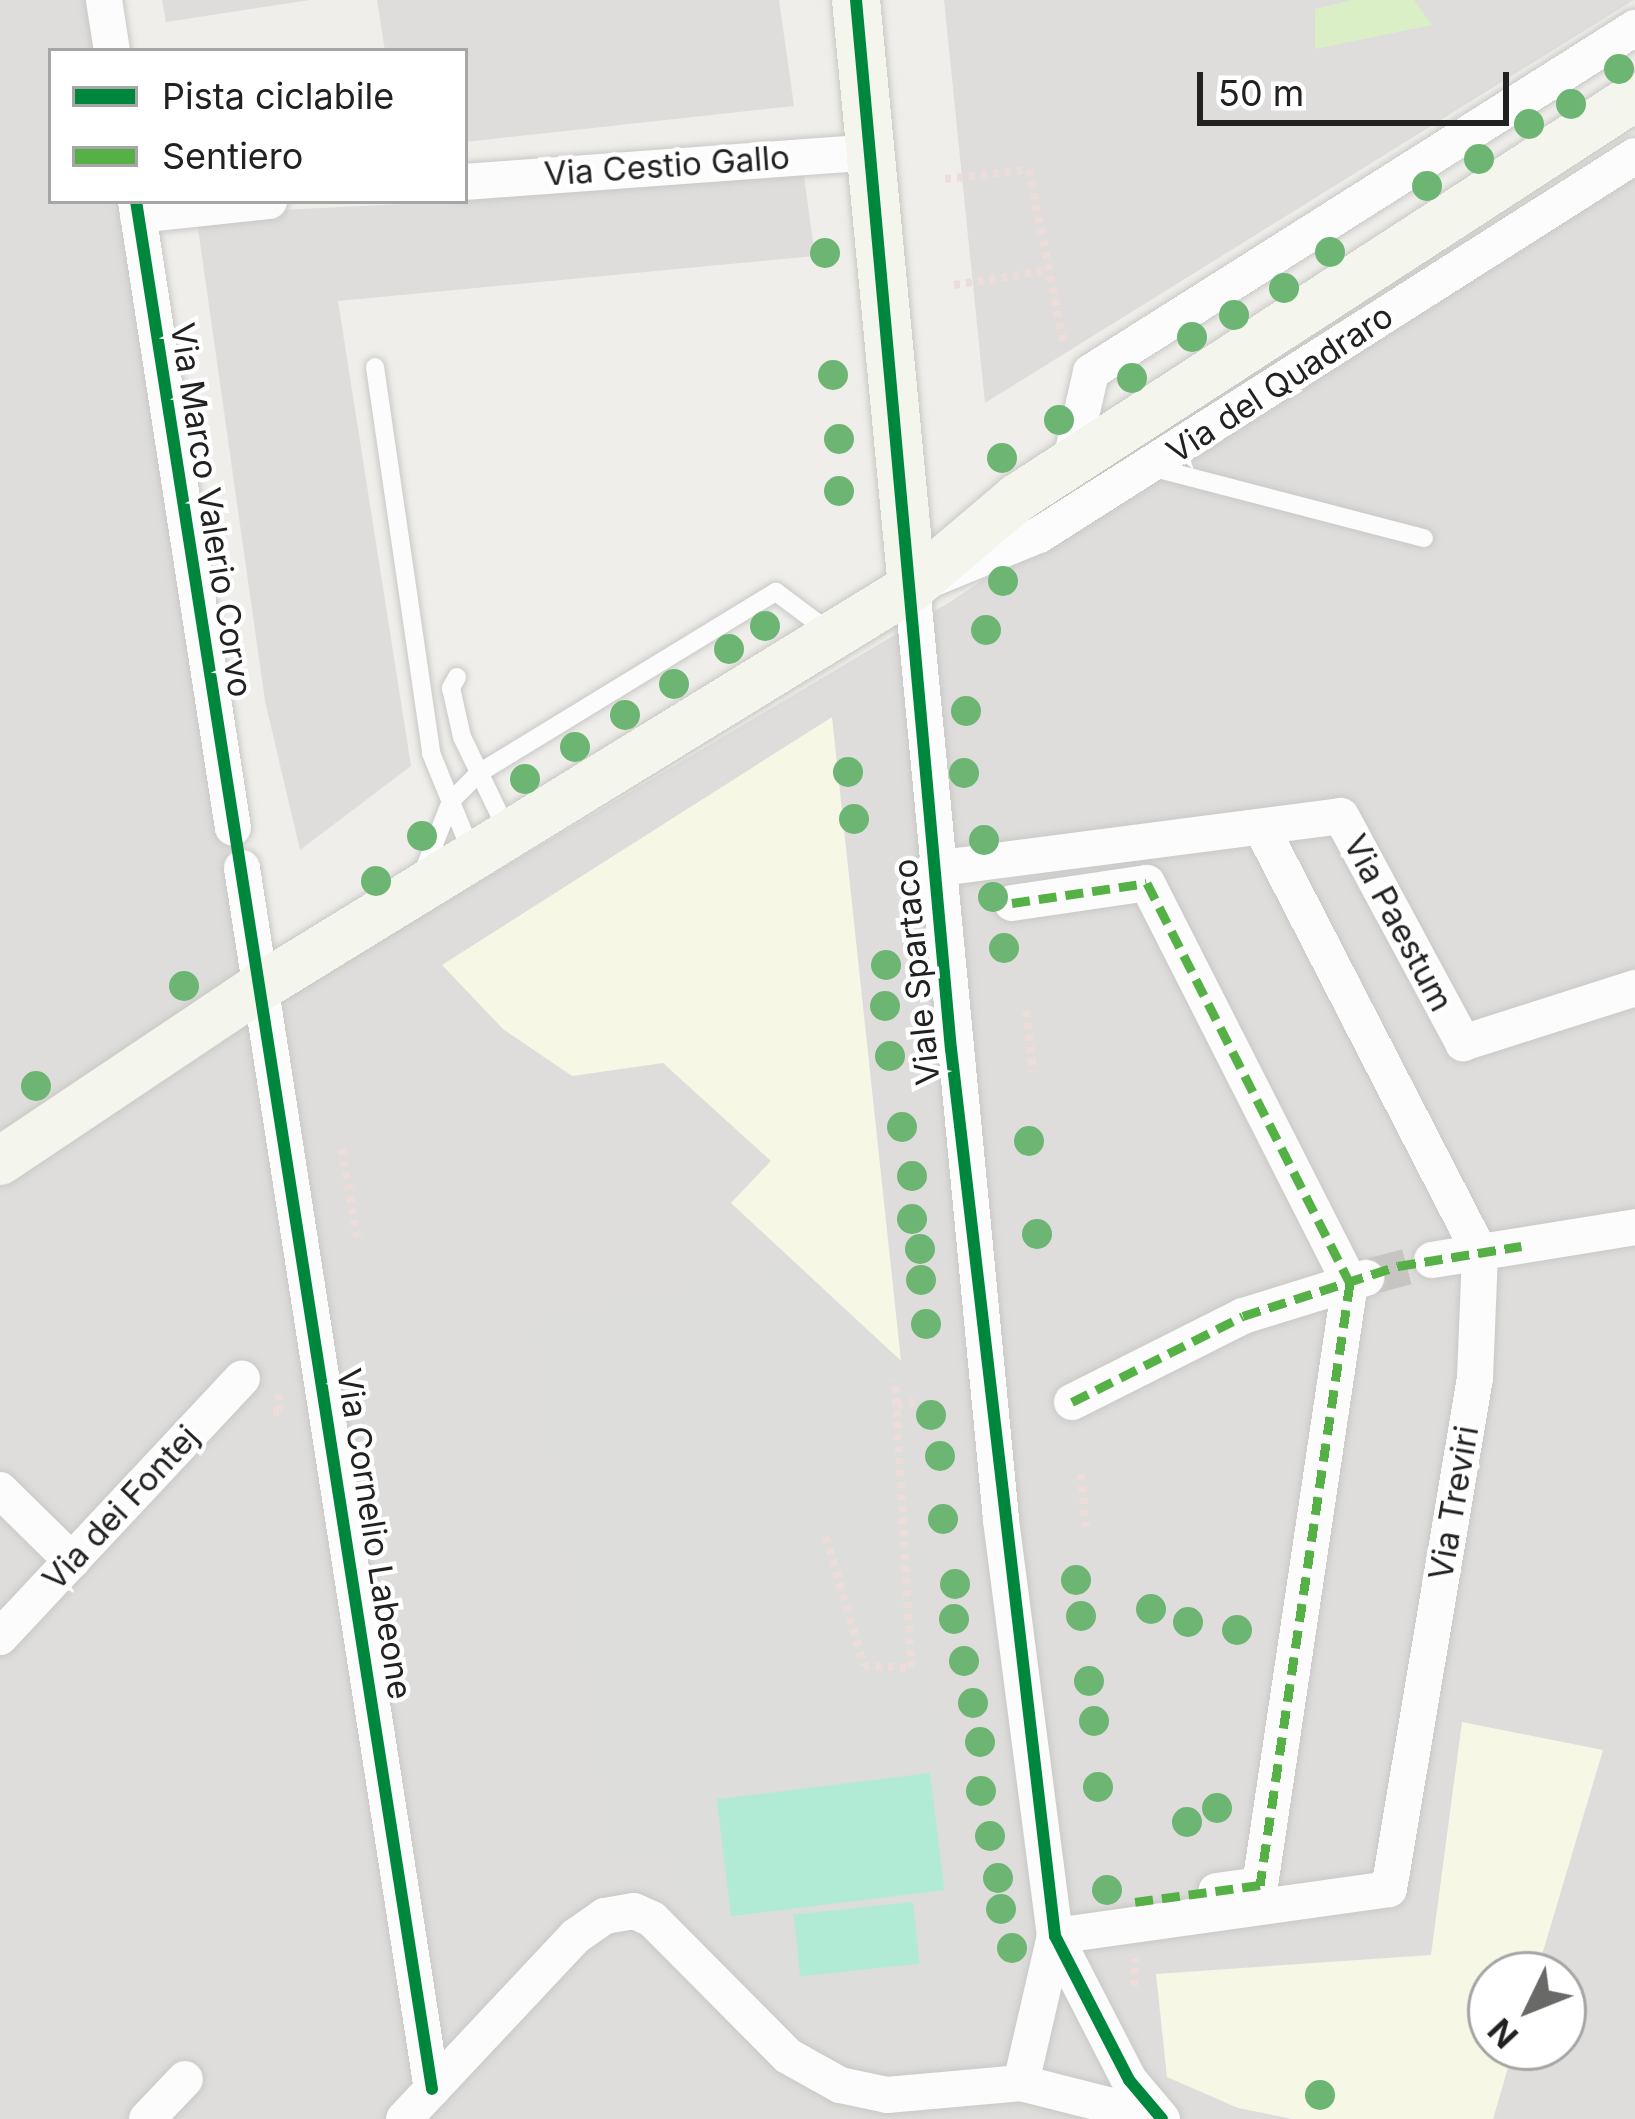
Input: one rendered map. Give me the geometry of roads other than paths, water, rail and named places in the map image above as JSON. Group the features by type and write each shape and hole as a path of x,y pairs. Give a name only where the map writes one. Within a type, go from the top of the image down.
{"main road":[{"name":"Viale Spartaco","path":"856,0 912,587"},
{"name":"Via del Quadraro","path":"0,1161 260,987 912,587 1070,464 1635,97"}],"street":[{"path":"104,0 112,48"},
{"path":"1070,464 1091,372 1635,28"},
{"path":"1542,216 1564,142"},
{"name":"Via Cestio Gallo","path":"468,182 870,152"},
{"name":"Via del Quadraro","path":"912,587 1039,535 1635,156"},
{"path":"137,208 212,204"},
{"name":"Via Marco Valerio Corvo","path":"137,208 233,828"},
{"path":"1368,270 1433,286"},
{"name":"Viale Spartaco","path":"912,587 933,869 1001,1519 1055,1936"},
{"name":"Via Paestum","path":"933,869 1341,816 1463,1043 1635,988"},
{"name":"Via Treviri","path":"1055,1936 1389,1889 1475,1378 1480,1253 1262,829"},
{"path":"242,868 260,987"},
{"path":"1012,903 1147,883 1361,1280 1260,1886 1135,1902"},
{"name":"Via Cornelio Labeone","path":"260,987 432,2090"},
{"path":"1432,1260 1635,1227"},
{"path":"1072,1402 1243,1316 1361,1280"},
{"name":"Via dei Fontej","path":"0,1637 242,1378"},
{"path":"0,1490 72,1561"},
{"path":"404,2119 576,1936 605,1916 634,1911 652,1919 788,2056 884,2107 1021,2084 1105,2098 1162,2119"},
{"path":"1021,2084 1055,1936"},
{"path":"1055,1936 1129,2080 1162,2119"},
{"path":"147,2119 185,2079"}],"lane":[{"path":"375,367 431,753 451,801 491,845"},
{"path":"1151,467 1390,535 1424,538"},
{"path":"416,891 451,801 479,773 776,592 834,634"},
{"path":"457,677 457,716 479,773 491,845"}],"tunnel":[{"path":"1372,1276 1432,1260"}]}
